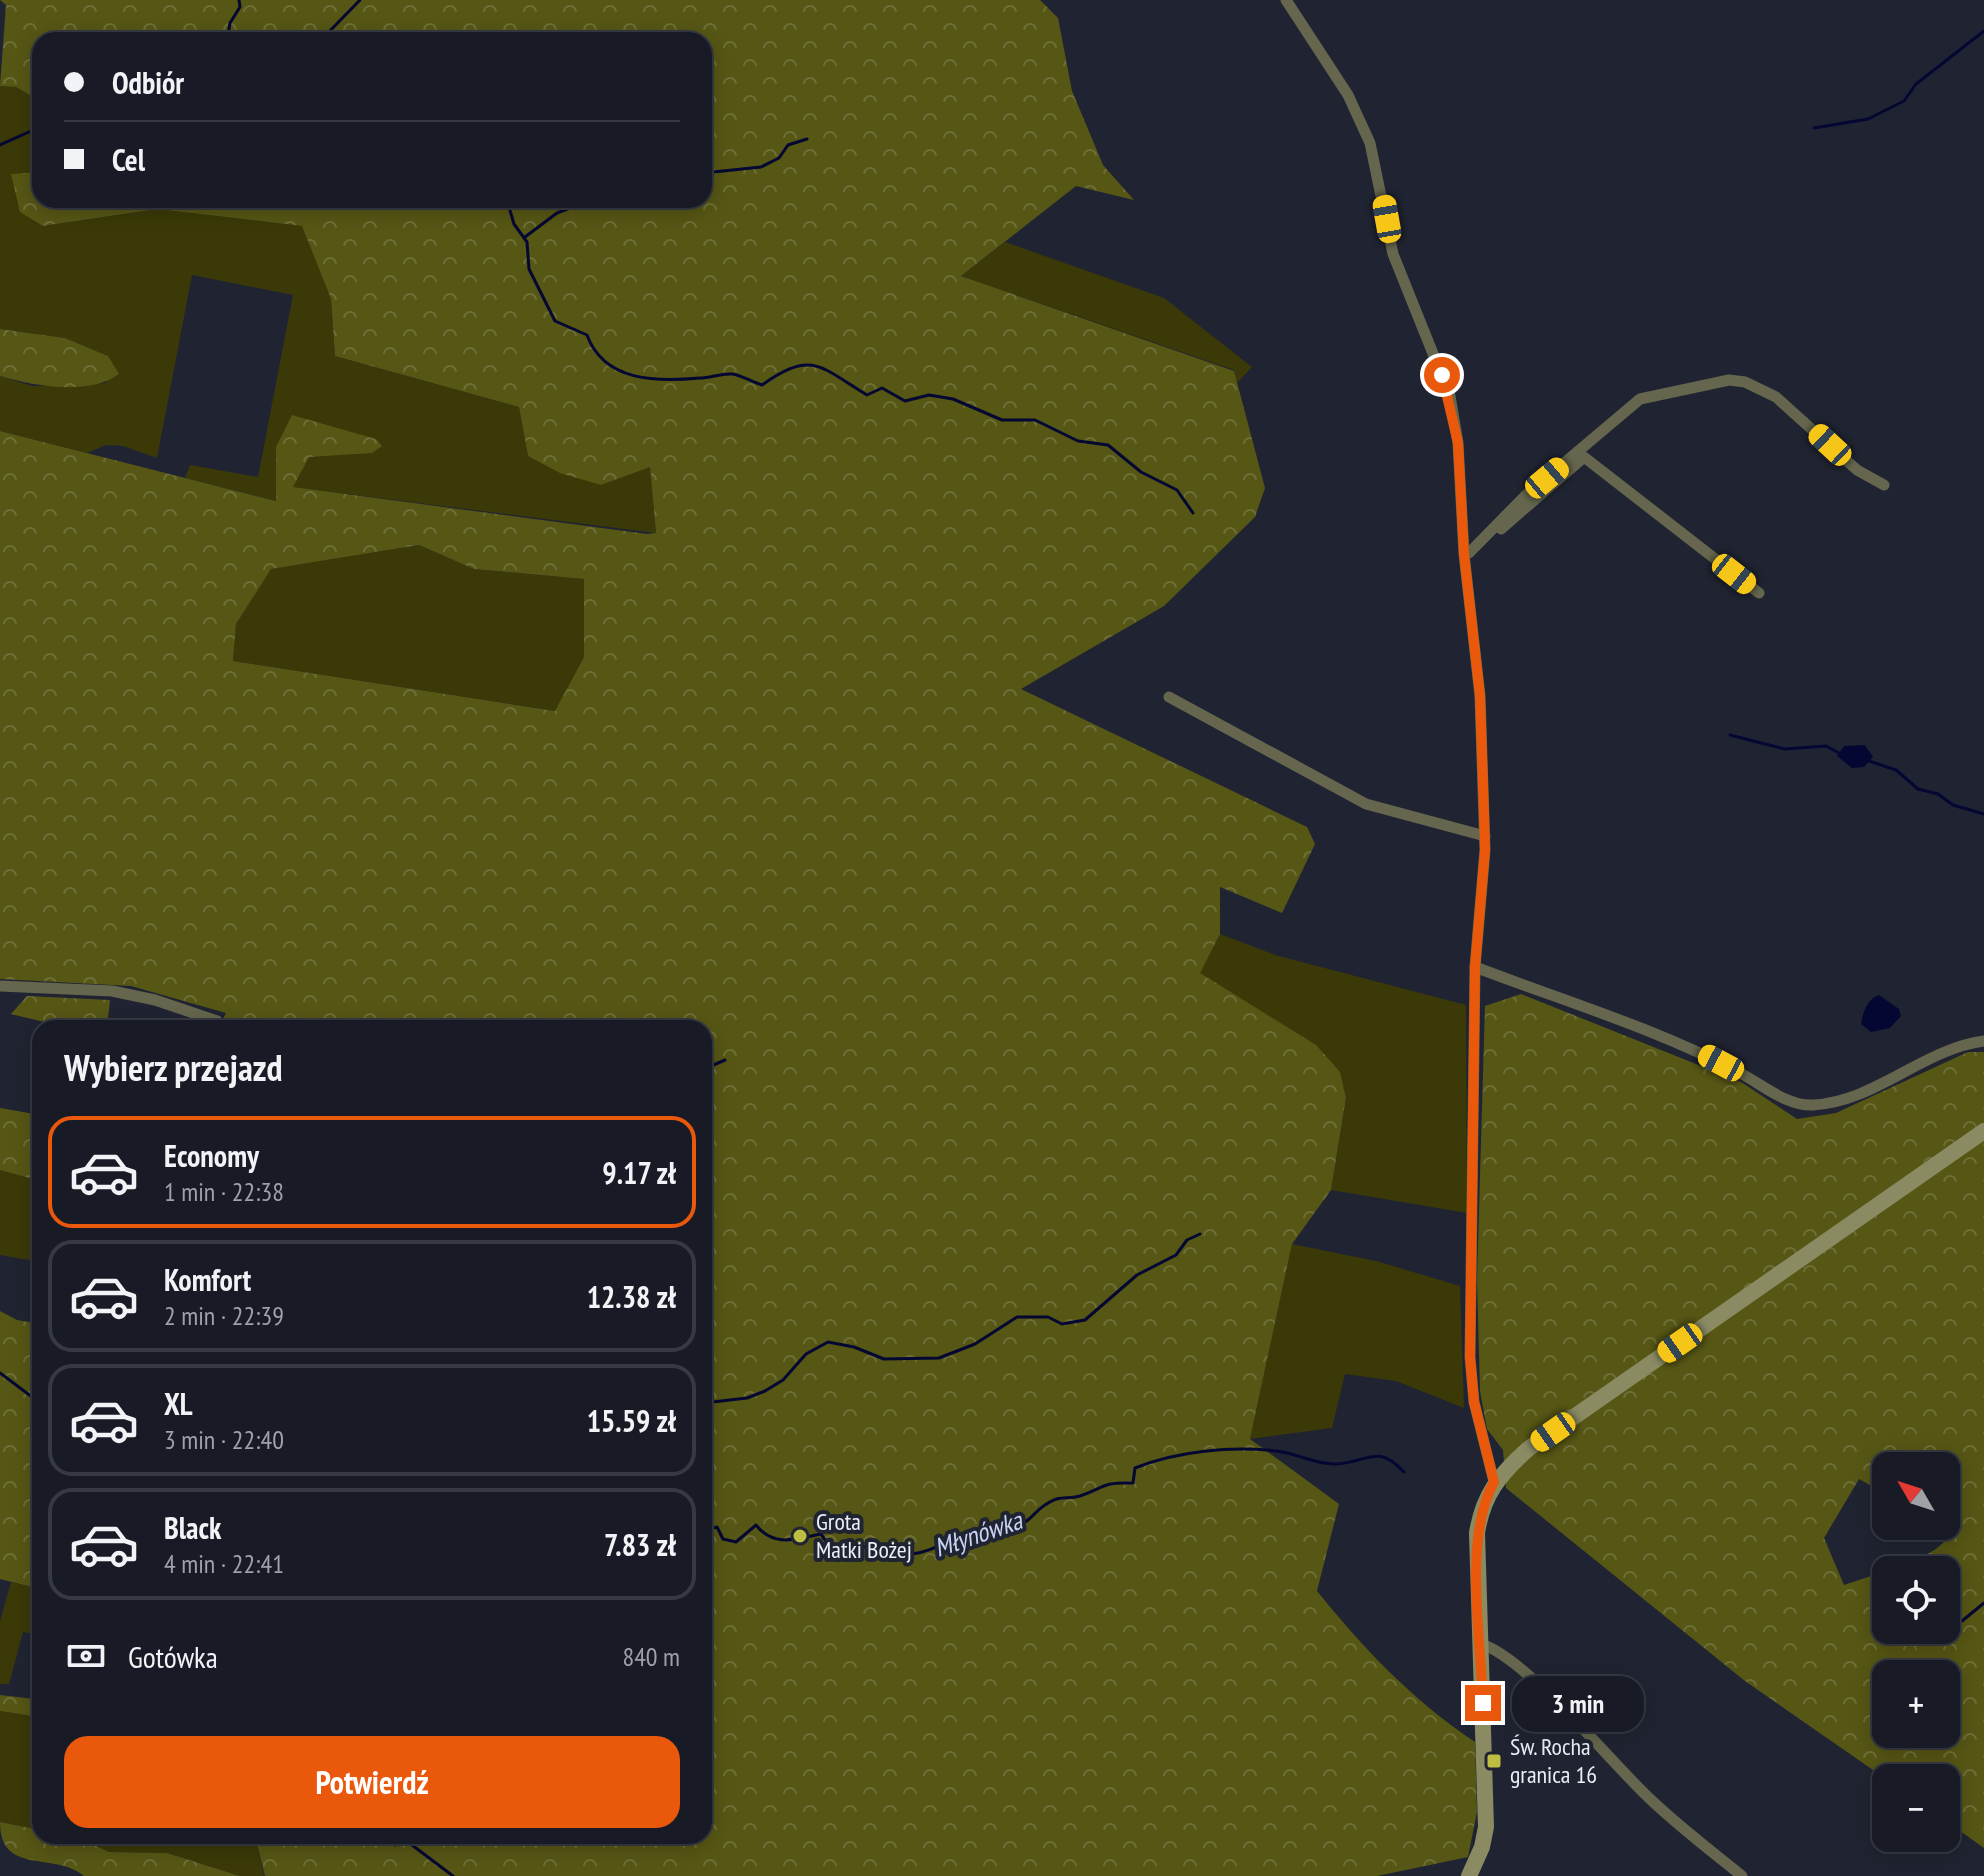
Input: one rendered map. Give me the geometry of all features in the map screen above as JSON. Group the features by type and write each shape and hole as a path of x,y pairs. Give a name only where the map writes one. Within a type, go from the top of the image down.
{"street":[{"path":"1286,0 1348,95 1370,143 1393,254 1435,353 1453,408 1480,696 1485,836 1475,967 1470,1357 1474,1402 1494,1482"},
{"path":"1467,553 1525,496 1640,399 1729,380 1745,382 1776,397 1857,470 1884,485"},
{"path":"1467,553 1584,457 1759,593"},
{"path":"1169,697 1366,804 1485,836"},
{"path":"1475,967 1704,1054 1797,1104 1831,1103 1855,1095 1938,1055 1984,1041"},
{"path":"0,986 112,991 155,1000 214,1020"},
{"path":"1469,1876 1482,1847 1486,1827 1477,1533 1485,1498 1494,1482 1528,1449 1984,1131"},
{"path":"1481,1644 1494,1648 1544,1692 1650,1799 1742,1876"}],"shaded area":[{"path":"0,86 16,87 32,96 32,208 40,208 43,226 157,209 303,226 331,299 335,356 519,407 528,456 601,485 650,466 656,533 292,487 309,456 332,454 376,439 351,434 276,447 277,501 185,478 190,465 258,477 293,295 192,275 157,458 123,446 106,445 87,453 0,431 0,376 32,386 106,383 108,356 65,338 0,329"},
{"path":"1005,242 1164,298 1252,367 1237,383 1234,370 961,276"},
{"path":"419,545 474,569 584,579 584,657 556,711 233,661 236,624 270,569"},
{"path":"1865,745 1873,757 1864,767 1852,768 1837,756 1844,746"},
{"path":"1220,934 1275,955 1466,1005 1467,1213 1331,1190 1346,1099 1199,973"},
{"path":"1879,995 1899,1009 1901,1016 1890,1028 1871,1032 1861,1024 1862,1019 1869,1003"},
{"path":"0,1170 32,1179 32,1261 0,1255"},
{"path":"1292,1244 1376,1261 1460,1286 1464,1408 1396,1381 1345,1374 1332,1428 1250,1439"},
{"path":"11,1582 32,1587 32,1634 23,1632 9,1684 0,1684 0,1621"},
{"path":"0,1711 32,1716 32,1828 0,1822"},
{"path":"88,1844 257,1844 264,1876 240,1876 167,1853 109,1852"}],"green space":[{"path":"0,0 1040,0 1058,18 1072,91 1103,165 1134,200 1076,186 961,276 1234,371 1265,488 1255,517 1164,606 1021,689 1307,827 1315,844 1282,913 1220,887 1220,934 1200,973 1316,1045 1340,1072 1346,1098 1331,1190 1292,1244 1250,1439 1339,1504 1317,1591 1390,1672 1430,1709 1475,1742 1477,1812 1468,1857 1377,1876 265,1876 257,1844 712,1844 712,1020 223,1020 226,1013 131,986 0,979 0,431 276,501 276,447 292,415 376,439 382,446 372,453 309,457 293,487 647,534 656,533 650,467 601,485 560,473 528,456 519,407 335,356 331,299 302,226 157,209 43,226 20,212 11,174 32,173 32,208 712,208 712,32 32,32 32,96 16,87 0,86 6,5","holes":["419,545 474,569 584,579 584,657 555,711 233,661 236,624 271,569"]},
{"path":"0,329 65,338 108,356 119,374 107,381 77,387 45,386 0,376"},
{"path":"1521,994 1741,1082 1797,1119 1836,1113 1968,1052 1984,1052 1984,1848 1960,1831 1960,1764 1872,1764 1872,1769 1745,1681 1506,1488 1503,1450 1487,1429 1480,1391 1477,1279 1485,1006","holes":["1872,1452 1960,1452 1960,1540 1946,1540 1923,1556 1960,1556 1960,1644 1872,1644 1872,1576 1844,1585 1824,1538 1859,1479 1872,1486"]},
{"path":"27,996 110,1000 108,1020 36,1020 11,1014"},
{"path":"0,1108 32,1114 32,1179 0,1170"},
{"path":"0,1311 17,1320 32,1323 32,1587 0,1579"},
{"path":"0,1695 32,1699 32,1716 0,1711"},
{"path":"0,1822 32,1828 32,1844 91,1844 109,1852 167,1853 240,1876 84,1876 72,1869 19,1856 9,1850 2,1839"}],"waterway":[{"path":"228,32 240,7 239,0"},
{"path":"329,32 360,0"},
{"path":"1814,128 1868,119 1904,101 1916,84 1984,31"},
{"path":"0,145 32,131"},
{"path":"712,172 761,167 779,158 788,145 807,139"},
{"path":"509,208 514,224 527,242 529,269 555,321 587,335 595,351 619,370 634,376 667,380 732,374 762,385 779,374 805,365 826,370 867,395 882,388 905,401 929,395 953,399 1002,420 1035,420 1078,441 1108,445 1141,472 1177,490 1193,513"},
{"path":"525,237 557,213 570,208"},
{"path":"1730,735 1785,749 1826,746 1839,753"},
{"path":"1869,761 1896,770 1918,789 1938,794 1953,805 1984,814"},
{"path":"712,1066 725,1060"},
{"path":"712,1402 747,1398 765,1391 783,1380 806,1354 828,1342 854,1347 884,1359 939,1358 975,1344 1017,1317 1048,1317 1062,1324 1085,1320 1137,1275 1176,1255 1187,1240 1200,1234"},
{"name":"Młynówka","path":"0,1373 32,1397"},
{"name":"Młynówka","path":"712,1528 717,1527 723,1539 736,1542 756,1525 770,1537 778,1539 821,1534 831,1549 844,1554 854,1542 869,1549 881,1544 894,1551 920,1553 985,1527 1016,1527 1055,1500 1080,1496 1109,1484 1133,1483 1135,1468 1186,1454 1259,1450 1284,1452 1337,1464 1379,1456 1395,1463 1404,1472"},
{"path":"1960,1623 1984,1603"},
{"path":"394,1844 399,1844"},
{"path":"411,1844 453,1876"}],"place":[{"name":"Grota Matki Bożej","path":"800,1536"},
{"name":"Św. Rocha granica 16","path":"1494,1761"}],"route":[{"path":"1442,375 1453,408 1458,443 1464,554 1480,696 1484,814 1485,850 1475,967 1470,1357 1474,1402 1494,1482 1485,1498 1477,1533 1483,1703"}]}
